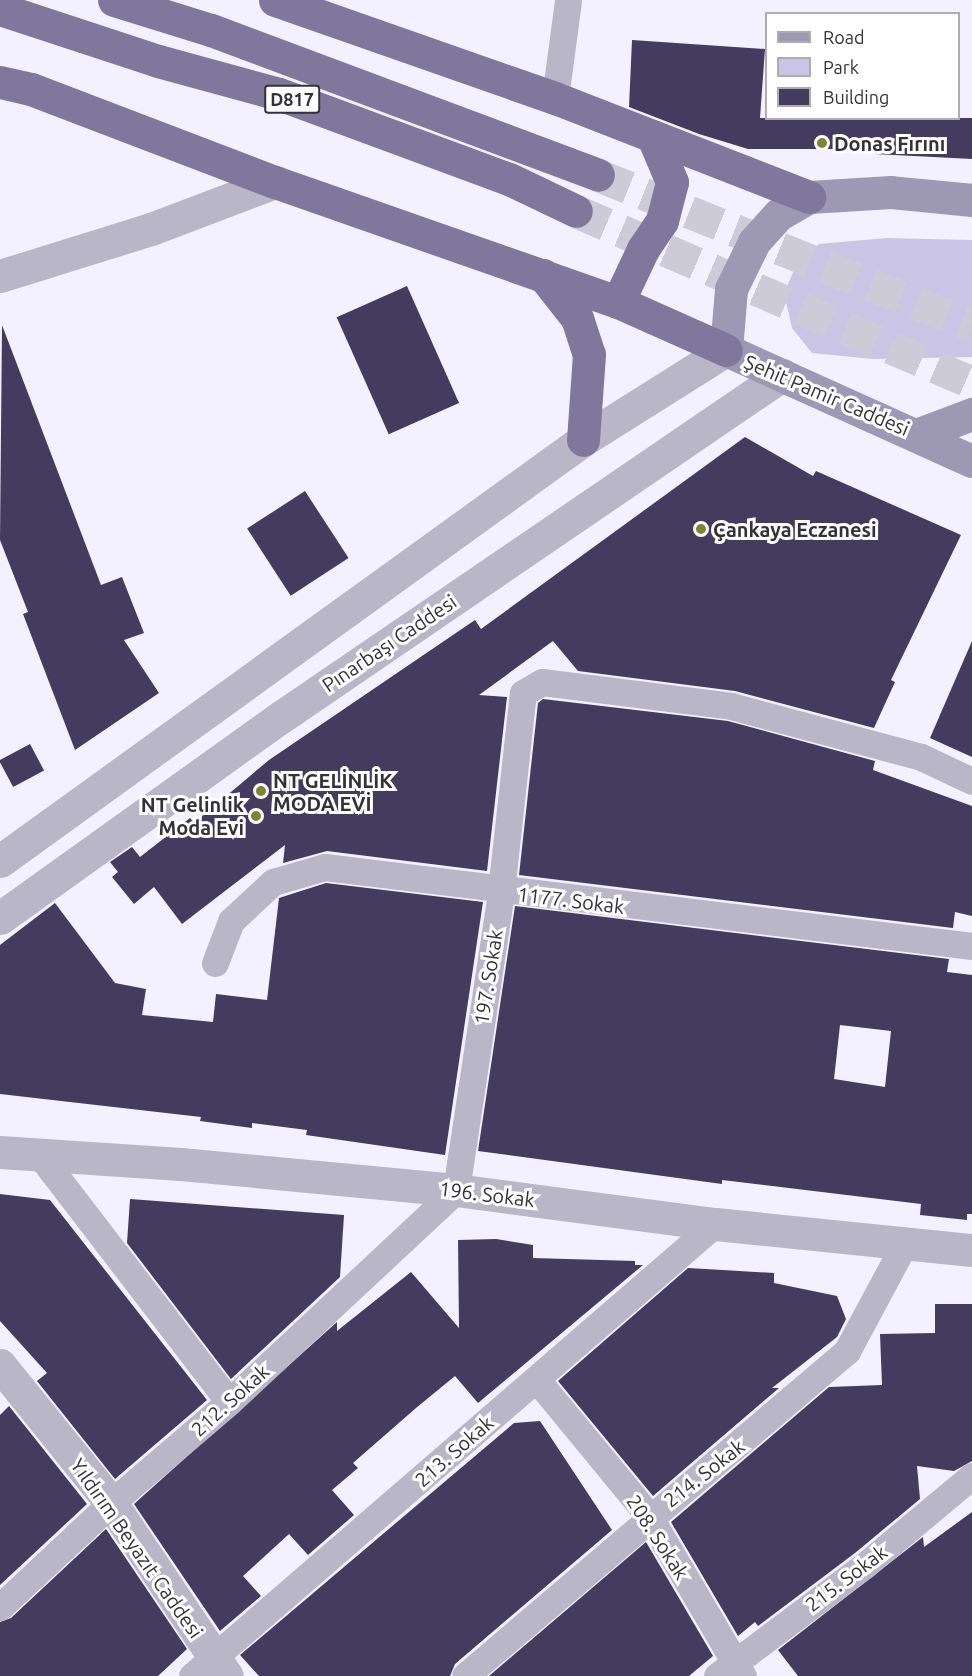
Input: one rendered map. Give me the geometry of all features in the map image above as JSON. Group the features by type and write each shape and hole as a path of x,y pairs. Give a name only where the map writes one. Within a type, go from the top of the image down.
{"highway":[{"name":"D817","path":"114,0 211,30 598,175"},
{"path":"275,0 555,98 809,197"},
{"name":"D817","path":"0,9 290,98 509,179 576,211"},
{"path":"0,82 31,89 275,182 618,302 726,350"},
{"path":"618,302 643,249 662,221 672,182 653,137"},
{"path":"543,275 577,318 590,354 584,440"}],"main road":[{"name":"Şehit Pamir Caddesi","path":"972,200 891,192 809,197 779,214 754,242 731,289 726,350 920,434 972,461"},
{"path":"920,434 972,414"}],"street":[{"path":"555,98 568,0"},
{"path":"0,276 151,229 275,182"},
{"path":"0,861 584,440 726,350"},
{"name":"Pınarbaşı Caddesi","path":"0,918 280,717 782,375"},
{"name":"197. Sokak","path":"456,1190 501,891 523,693 542,682 731,706 921,757 972,781"},
{"name":"1177. Sokak","path":"215,963 231,921 273,882 325,867 501,891 972,946"},
{"name":"196. Sokak","path":"0,1152 42,1158 182,1164 456,1190 715,1224 906,1240 972,1250"},
{"path":"42,1158 229,1402"},
{"name":"212. Sokak","path":"0,1607 111,1503 229,1402 456,1190"},
{"name":"213. Sokak","path":"211,1670 715,1224"},
{"name":"214. Sokak","path":"465,1676 649,1516 732,1452 848,1351 906,1240"},
{"name":"Yıldırım Beyazıt Caddesi","path":"0,1366 111,1503 211,1670"},
{"name":"208. Sokak","path":"537,1380 649,1516 731,1671"},
{"name":"215. Sokak","path":"731,1671 865,1565 972,1476"}],"green space":[{"path":"886,238 972,240 972,357 873,359 812,353 792,328 784,293 795,268 819,244"}],"building":[{"path":"632,40 765,49 760,118 765,118 765,120 960,120 960,118 972,118 972,159 875,154 875,149 748,149 699,134 629,107"},
{"path":"407,286 459,403 389,434 337,317"},
{"path":"2,325 101,585 122,577 144,633 124,640 159,693 75,750 23,614 28,612 0,540"},
{"path":"745,437 813,476 816,471 961,535 891,680 895,682 874,728 735,691 578,671 553,641 479,695 507,697 487,871 327,851 283,863 285,845 182,924 154,887 134,904 112,877 118,872 110,862 132,847 140,857 190,818 194,823 269,760 475,620 481,629"},
{"path":"305,491 349,558 291,596 247,529"},
{"path":"972,641 972,757 930,738"},
{"path":"543,699 728,721 875,761 873,770 972,806 972,916 955,912 953,928 519,875 538,703"},
{"path":"30,744 44,770 13,787 0,760"},
{"path":"326,883 483,902 445,1155 306,1135 307,1130 252,1123 252,1128 200,1121 201,1117 0,1094 0,945 55,903 115,983 146,989 142,1015 213,1022 216,994 267,1000 279,898"},
{"path":"515,906 949,959 947,972 972,975 972,1214 967,1214 967,1220 920,1215 921,1204 722,1180 722,1184 478,1151","holes":["840,1025 891,1031 885,1087 834,1079"]},
{"path":"0,1194 50,1200 207,1400 115,1479 37,1381 47,1373 0,1321"},
{"path":"130,1199 344,1215 340,1277 231,1379 127,1243"},
{"path":"496,1239 533,1245 533,1258 635,1261 635,1265 643,1265 478,1403 455,1376 416,1408 353,1463 358,1468 332,1490 354,1515 308,1555 289,1534 243,1576 261,1596 220,1631 134,1504 337,1322 337,1331 411,1272 459,1328 458,1240"},
{"path":"688,1268 774,1273 774,1283 837,1296 846,1319 837,1337 772,1388 779,1388 653,1496 558,1381"},
{"path":"935,1304 972,1304 972,1461 954,1471 917,1466 920,1499 855,1553 758,1626 755,1622 738,1636 671,1522 829,1387 882,1385 880,1334 935,1333"},
{"path":"9,1406 87,1504 0,1585 0,1415"},
{"path":"540,1421 612,1530 455,1664 450,1676 259,1676 240,1655 514,1423"},
{"path":"972,1512 972,1676 798,1676 778,1650 923,1537 924,1547"},
{"path":"106,1529 187,1649 158,1676 0,1676 0,1622 11,1618"},
{"path":"646,1542 713,1656 689,1676 489,1676"}],"tunnel":[{"path":"598,175 972,325"},
{"path":"576,211 972,382"}],"place":[{"name":"Donas Fırını","path":"822,143"},
{"name":"Çankaya Eczanesi","path":"701,529"},
{"name":"NT GELİNLİK MODA EVİ","path":"261,791"},
{"name":"NT Gelinlik Moda Evi","path":"256,816"}]}
